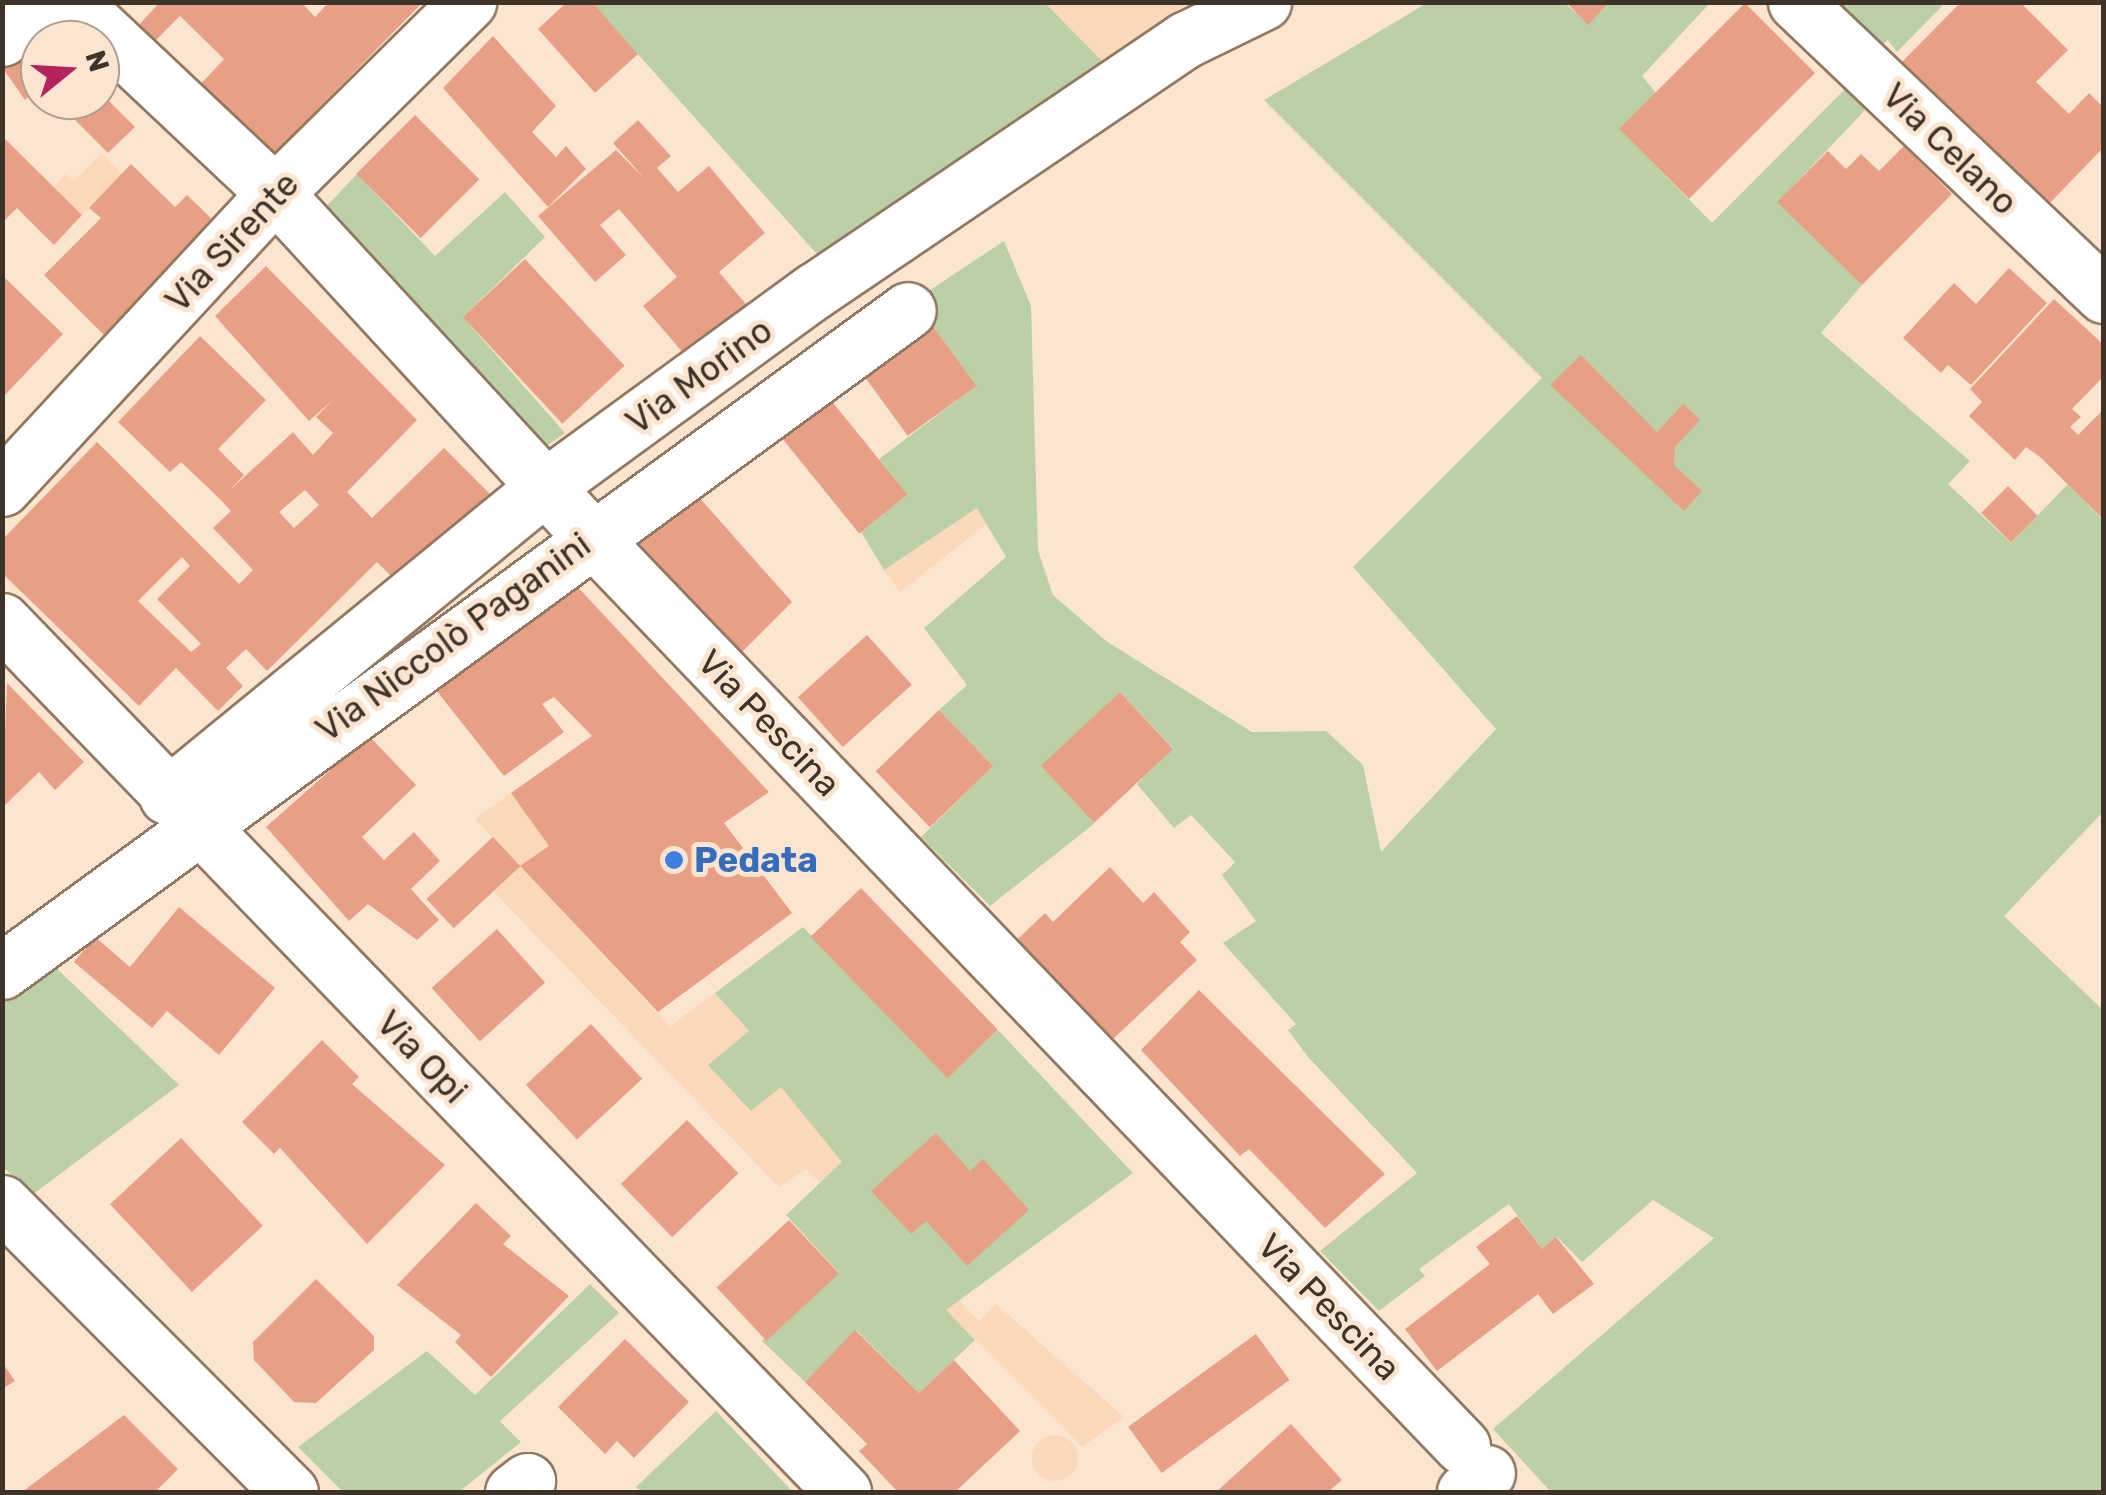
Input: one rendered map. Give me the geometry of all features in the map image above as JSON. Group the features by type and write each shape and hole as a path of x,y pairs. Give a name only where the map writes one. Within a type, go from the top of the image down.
{"street":[{"path":"2,38 36,2"},
{"name":"Via Pescina","path":"72,2 276,193 591,537 1471,1471"},
{"name":"Via Sirente","path":"2,488 276,193 468,2"},
{"name":"Via Morino","path":"185,812 545,487 943,199 1185,40 1262,2"},
{"name":"Via Celano","path":"1796,2 2104,295"},
{"name":"Via Niccolò Paganini","path":"2,971 185,812 296,750 908,310"},
{"name":"Via Opi","path":"2,621 843,1492"},
{"path":"2,1203 290,1492"}],"shaded area":[{"path":"1045,3 1211,3 1103,62"},
{"path":"102,153 123,175 82,215 54,186 66,174 74,181"},
{"path":"977,508 988,523 900,592 884,570"},
{"path":"511,793 549,846 520,867 670,1026 715,993 749,1031 709,1065 781,1087 843,1162 820,1183 806,1169 779,1187 490,888 519,866 475,819"},
{"path":"959,1300 979,1321 996,1304 1124,1417 1082,1447 945,1310"},
{"path":"1055,1435 1071,1442 1078,1458 1071,1474 1055,1481 1039,1474 1032,1458 1039,1442"}],"green space":[{"path":"592,3 1045,3 1103,62 824,262"},
{"path":"1427,3 1565,3 1588,24 1610,3 1710,3 1642,76 1656,93 1620,129 1712,223 1846,88 1867,108 1778,202 1862,285 1821,333 1970,461 1948,484 2011,543 2068,484 2103,520 2103,812 2004,916 2103,1010 2103,1492 1551,1492 1493,1429 1714,1238 1653,1200 1582,1262 1557,1237 1542,1249 1509,1204 1419,1269 1425,1276 1379,1311 1320,1251 1417,1173 1308,1057 1288,1030 1296,1024 1223,943 1256,921 1222,875 1235,862 1191,815 1174,828 1137,784 1173,748 1121,693 1042,766 1095,823 990,906 921,837 993,766 939,710 967,685 924,628 1006,557 977,508 884,570 861,532 907,495 879,459 976,386 930,322 927,292 1004,241 1031,306 1038,550 1053,595 1106,641 1252,732 1326,731 1363,765 1381,852 1496,729 1353,567 1542,378 1264,100"},
{"path":"1825,3 1945,3 1897,52 1888,40 1877,50"},
{"path":"357,174 435,256 505,192 545,237 463,317 565,433 545,447 322,211"},
{"path":"803,927 949,1076 998,1030 1133,1173 946,1310 975,1340 919,1393 856,1330 805,1382 762,1341 839,1273 786,1215 842,1162 781,1087 751,1111 708,1065 749,1031 715,993"},
{"path":"53,965 179,1085 32,1195 3,1167 2,1001"},
{"path":"590,1284 619,1313 500,1421 521,1442 459,1492 343,1492 298,1447 427,1351 475,1395"},
{"path":"716,1411 793,1492 642,1492 636,1487"}],"building":[{"path":"160,2 301,2 315,17 329,2 423,2 270,158 197,88 224,59 180,16 153,43 137,27"},
{"path":"567,2 592,2 638,54 595,93 538,29"},
{"path":"1566,2 1610,2 1588,25"},
{"path":"1961,2 2020,2 2068,50 2036,82 2069,114 2089,93 2104,108 2104,147 2048,205 1901,63"},
{"path":"1745,3 1815,73 1689,199 1619,129"},
{"path":"493,36 556,106 532,132 556,157 566,146 586,169 548,207 443,88"},
{"path":"20,48 20,93 2,67"},
{"path":"120,112 135,127 108,153 75,120 120,120"},
{"path":"415,115 479,179 421,238 356,174"},
{"path":"638,120 671,156 657,168 678,192 709,166 765,233 719,272 750,309 690,361 643,306 677,277 619,209 600,225 626,255 595,282 538,216 616,150 645,179 613,143"},
{"path":"5,139 82,215 54,245 17,208 2,223"},
{"path":"1904,146 1952,194 1862,285 1777,202 1828,151 1846,169 1861,154 1879,171"},
{"path":"131,164 175,207 187,195 212,219 107,338 44,275 101,218 89,208"},
{"path":"525,259 625,366 562,424 463,317"},
{"path":"266,266 417,420 347,492 372,518 444,448 490,494 392,577 377,562 267,671 246,649 226,668 243,686 218,711 176,668 139,706 2,573 2,540 97,442 239,584 253,570 213,528 231,511 221,500 181,462 170,472 118,422 200,336 266,400 218,449 244,475 230,490 293,432 313,455 333,433 316,417 334,399 309,421 215,316","holes":["305,490 319,505 294,528 279,512","182,557 190,566 157,599 201,644 191,652 138,601"]},
{"path":"2009,268 2047,303 1971,385 1948,365 1941,373 1903,338 1954,283 1976,304"},
{"path":"5,278 63,334 2,398 2,280"},
{"path":"2054,299 2104,345 2104,376 2072,409 2081,417 2070,427 2078,435 2104,409 2104,520 2040,457 2026,447 2015,460 1969,416 1982,402 1970,389"},
{"path":"930,322 976,386 908,436 861,372"},
{"path":"1581,355 1657,432 1683,404 1700,420 1675,447 1674,465 1702,491 1684,511 1550,385"},
{"path":"830,399 907,495 859,534 782,438"},
{"path":"2008,486 2038,516 2011,543 1981,513"},
{"path":"697,495 792,602 737,657 628,543"},
{"path":"574,583 769,792 724,823 792,913 658,1012 520,866 549,846 511,793 592,736 554,697 542,704 564,732 504,776 432,685"},
{"path":"867,635 912,685 843,747 798,697"},
{"path":"7,683 84,762 55,790 39,772 2,808"},
{"path":"1120,692 1173,749 1094,823 1041,766"},
{"path":"939,710 993,766 930,827 876,771"},
{"path":"369,736 416,785 362,837 384,860 414,832 440,861 411,889 439,920 417,940 368,904 349,921 266,827"},
{"path":"493,837 520,866 454,928 426,899"},
{"path":"1110,867 1143,903 1154,892 1190,932 1180,942 1197,960 1111,1041 1018,939 1045,913 1053,922"},
{"path":"861,888 998,1030 947,1078 811,937"},
{"path":"179,907 275,988 219,1055 167,1011 152,1028 74,962 95,937 130,967"},
{"path":"497,929 545,983 480,1041 432,988"},
{"path":"1199,990 1385,1174 1325,1228 1249,1149 1240,1156 1141,1050"},
{"path":"591,1024 642,1079 577,1140 526,1085"},
{"path":"322,1040 359,1077 352,1084 445,1165 367,1244 280,1148 274,1154 242,1122"},
{"path":"687,1120 738,1173 672,1237 621,1184"},
{"path":"936,1133 970,1171 983,1159 1029,1210 967,1266 926,1221 911,1234 871,1191"},
{"path":"181,1138 263,1226 192,1292 110,1204"},
{"path":"476,1203 511,1236 503,1244 569,1296 491,1377 455,1342 461,1335 397,1285"},
{"path":"1517,1216 1542,1249 1556,1237 1594,1284 1553,1314 1538,1294 1437,1371 1405,1329 1490,1264 1476,1247"},
{"path":"789,1220 839,1273 766,1341 717,1288"},
{"path":"316,1279 374,1336 374,1350 316,1403 294,1402 254,1360 253,1342"},
{"path":"855,1330 919,1393 954,1360 1020,1431 955,1492 898,1492 859,1451 867,1444 805,1382"},
{"path":"1256,1334 1290,1380 1162,1473 1128,1427"},
{"path":"625,1339 689,1402 634,1458 617,1441 605,1454 558,1407"},
{"path":"2,1362 15,1381 2,1389"},
{"path":"124,1415 178,1469 155,1492 22,1492"},
{"path":"1291,1424 1342,1480 1328,1492 1216,1492"}],"place":[{"name":"Pedata","path":"674,860"}]}
